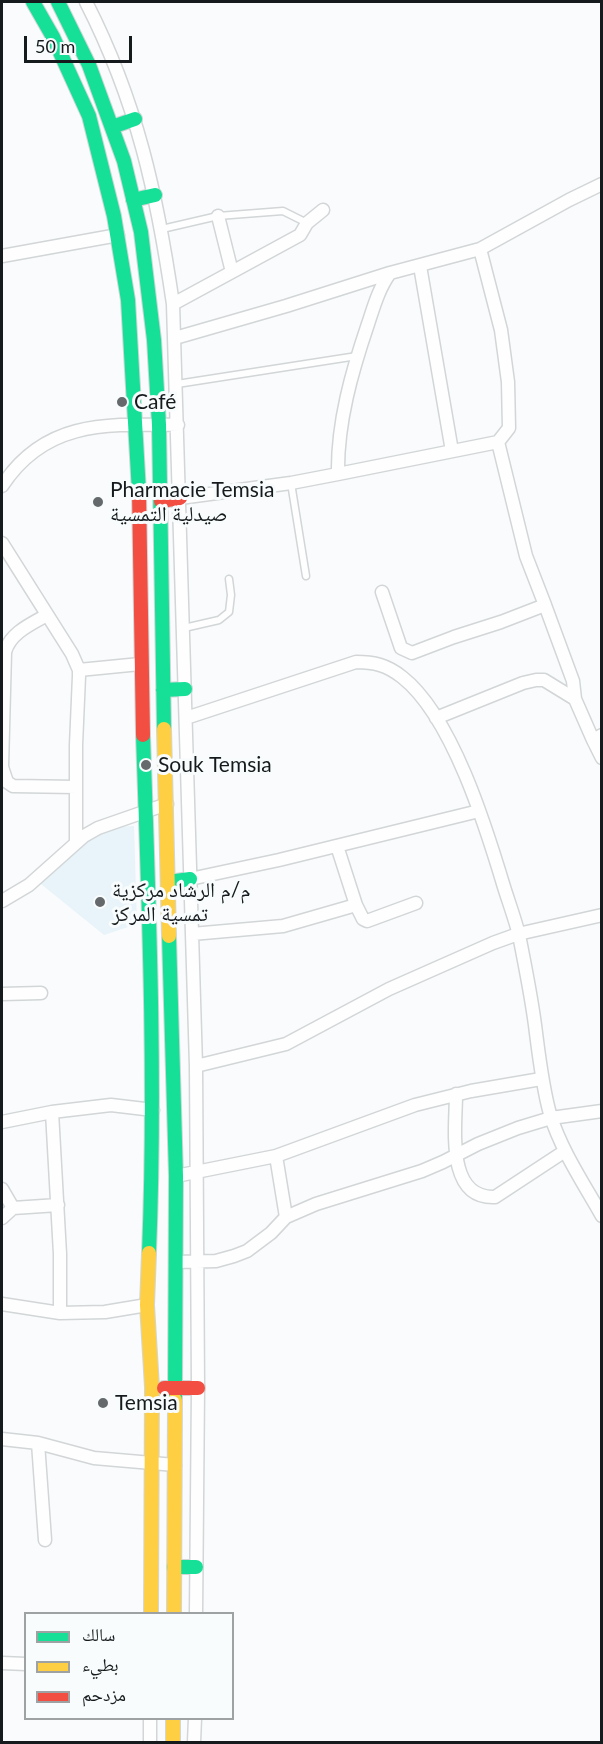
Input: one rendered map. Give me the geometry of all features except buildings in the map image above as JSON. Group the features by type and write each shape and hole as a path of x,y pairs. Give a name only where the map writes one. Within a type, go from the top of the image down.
{"main road":[{"path":"33,2 58,47 88,116 114,216 128,300 139,500 140,664 150,934 153,1153 147,1305 152,1387 151,1612"},
{"path":"58,2 89,65 112,127 135,205 150,300 159,425 163,690 176,1153 174,1612"},
{"path":"112,127 135,119"},
{"path":"114,216 155,195"},
{"path":"160,501 180,498"},
{"path":"163,690 185,689"},
{"path":"169,882 190,879"},
{"path":"153,1153 176,1153"},
{"path":"152,1387 198,1388"},
{"path":"174,1567 196,1567"},
{"path":"173,1720 173,1743"}],"street":[{"path":"86,2 111,54 135,119 162,229 173,304 196,1066 198,1262 196,1612"},
{"path":"175,338 390,273 480,249 602,184"},
{"path":"173,304 300,235 307,223 323,210"},
{"path":"218,216 232,272"},
{"path":"2,256 118,235"},
{"path":"180,498 291,483 498,442 509,428 508,382 501,330 480,249"},
{"path":"420,266 453,451"},
{"path":"338,474 338,452 357,356 379,293 390,273"},
{"path":"2,486 21,460 49,441 80,429 178,425"},
{"path":"498,442 526,556 573,681 575,699 597,737 602,758"},
{"path":"2,543 72,654 79,670 76,841"},
{"path":"382,592 401,648 412,653 545,605"},
{"path":"47,615 12,638 7,644 2,767 7,782 13,786 76,788"},
{"path":"186,718 338,666 356,662 373,662 388,668 403,677 417,691 436,718 459,762 479,811 518,934 535,1022 541,1078 551,1118 565,1150 602,1216"},
{"path":"79,670 140,664"},
{"path":"436,718 512,687 536,680 552,684 575,699"},
{"path":"2,901 29,885 76,841 98,828 167,804"},
{"path":"190,879 479,811"},
{"path":"337,846 363,919 367,921 416,903"},
{"path":"192,934 283,926 356,904"},
{"path":"196,1066 286,1044 389,989 493,943 518,934 602,915"},
{"path":"2,994 41,993"},
{"path":"176,1176 276,1156 415,1105 541,1078"},
{"path":"456,1095 455,1155 464,1182 484,1197 495,1197 565,1150"},
{"path":"2,1122 52,1112 111,1105 153,1110"},
{"path":"176,1262 216,1260 247,1251 271,1233 286,1217 316,1204 422,1171 518,1128 551,1118 602,1111"},
{"path":"52,1112 58,1205 60,1313"},
{"path":"276,1156 286,1217"},
{"path":"2,1189 14,1208"},
{"path":"2,1218 14,1208 58,1205"},
{"path":"2,1304 60,1313 105,1312 147,1305"},
{"path":"2,1438 38,1443 94,1458 175,1465"},
{"path":"38,1443 45,1540"},
{"path":"2,1663 24,1664"},
{"path":"150,1720 150,1743"},
{"path":"194,1743 195,1720"}],"lane":[{"path":"162,229 218,216 283,211 307,223"},
{"path":"177,384 357,356"},
{"path":"291,483 306,576"},
{"path":"184,628 219,620 228,612 231,595 229,579"}],"shaded area":[{"name":"م/م الرشاد مركزية تمسية المركز","path":"134,826 137,924 104,935 36,880 88,834 110,827"}],"traffic: fast":[{"path":"33,2 53,37 89,116 114,216 128,300 139,492"},
{"path":"58,2 89,65 124,161 141,232 154,340 159,425 164,729"},
{"path":"112,127 135,119"},
{"path":"133,200 155,195"},
{"path":"163,690 185,689"},
{"path":"143,735 152,1059 149,1253"},
{"path":"169,882 190,879"},
{"path":"169,936 176,1176 175,1400"},
{"path":"174,1567 196,1567"}],"traffic: slow":[{"path":"164,729 169,936"},
{"path":"149,1253 147,1305 152,1387 151,1612"},
{"path":"174,1612 175,1400"},
{"path":"173,1720 173,1742"}],"traffic: jam":[{"path":"139,492 143,735"},
{"path":"161,501 180,498"},
{"path":"164,1388 198,1388"}],"place":[{"name":"Café","path":"122,402"},
{"name":"Pharmacie Temsia صيدلية التمسية","path":"98,502"},
{"name":"Souk Temsia","path":"146,765"},
{"name":"م/م الرشاد مركزية تمسية المركز","path":"100,902"},
{"name":"Temsia","path":"103,1403"}]}
